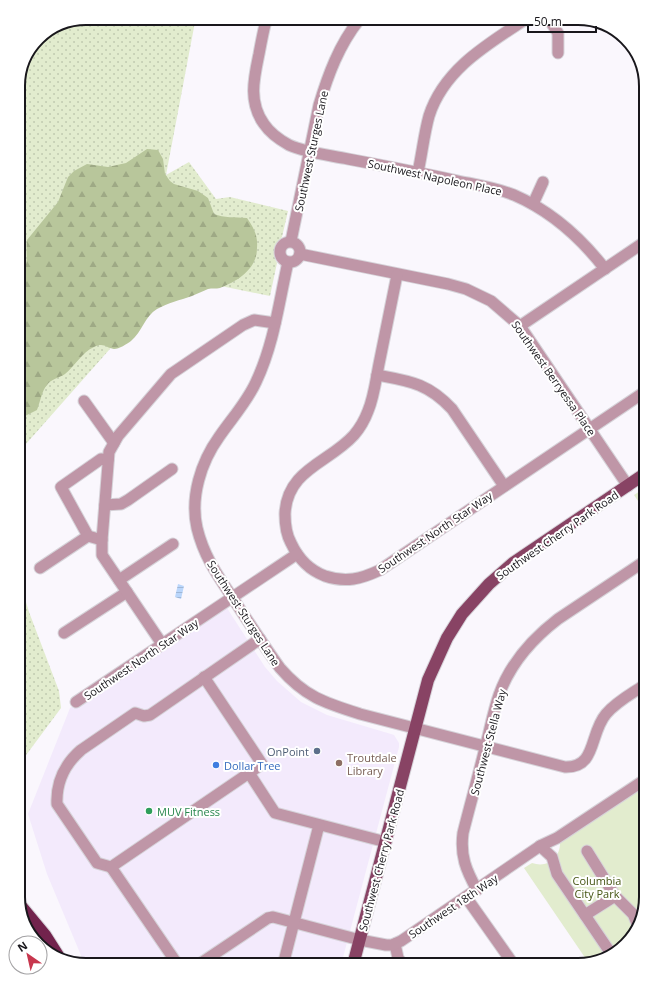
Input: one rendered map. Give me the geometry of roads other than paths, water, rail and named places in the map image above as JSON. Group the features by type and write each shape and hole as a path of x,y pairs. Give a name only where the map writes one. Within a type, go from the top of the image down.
{"highway":[{"path":"28,913 53,949"}],"main road":[{"name":"Southwest Cherry Park Road","path":"356,958 428,680 440,651 462,614 478,594 500,573 639,479"}],"street":[{"name":"Southwest Napoleon Place","path":"265,25 253,79 253,97 259,117 264,125 273,134 291,146 310,151 418,172 514,195 533,204 572,232 605,269"},
{"name":"Southwest Sturges Lane","path":"355,25 342,44 330,71 319,105 291,241 284,243 279,250 281,257 288,262 272,339 256,382 238,412 219,437 205,460 198,483 196,499 197,527 210,563 232,598 288,678 316,699 360,714 485,747 573,768 580,765 587,759 599,724 606,714 619,702 639,689"},
{"path":"418,172 429,115 443,87 465,61 517,25"},
{"path":"553,25 558,33 558,53"},
{"path":"533,204 543,182"},
{"path":"288,262 293,262 300,254 298,245 291,241"},
{"path":"520,326 639,246"},
{"name":"Southwest Berryessa Place","path":"300,254 466,289 491,301 520,326 628,486"},
{"path":"297,554 290,542 285,522 287,502 292,489 299,478 341,446 354,434 368,411 377,375 397,275"},
{"path":"162,644 102,555 109,452 118,436 171,374 243,325 254,320 275,323"},
{"path":"377,375 410,382 424,387 443,400 452,410 504,486"},
{"name":"Southwest North Star Way","path":"76,702 297,554 312,570 331,578 343,580 357,579 380,570 639,396"},
{"path":"84,401 114,444"},
{"path":"102,540 88,536 61,487 101,459 108,460"},
{"path":"105,505 120,504 128,500 172,469"},
{"path":"40,568 88,536"},
{"path":"119,580 173,544"},
{"name":"Southwest Stella Way","path":"477,890 465,866 461,845 485,747 504,682 514,665 539,634 558,619 639,565"},
{"path":"64,633 127,592"},
{"path":"173,958 111,867 97,863 56,804 56,793 62,773 73,757 81,750 135,713 144,716 150,715 260,639"},
{"path":"111,867 262,764 204,677"},
{"path":"249,773 275,813 386,842"},
{"name":"Southwest 18th Way","path":"395,944 401,942 540,846 557,838 639,784"},
{"path":"284,958 319,825"},
{"path":"540,846 552,857 557,874 608,950"},
{"path":"587,851 615,896 633,914 635,918"},
{"path":"585,915 615,896"},
{"path":"466,897 509,958"},
{"path":"208,958 268,918 273,917 360,940 386,945 395,944 398,958"}],"water":[{"path":"178,584 184,586 181,599 175,597"}],"place":[{"name":"OnPoint","path":"317,751"},
{"name":"Troutdale Library","path":"339,763"},
{"name":"Dollar Tree","path":"216,765"},
{"name":"MUV Fitness","path":"149,811"}],"park label":[{"name":"Columbia City Park","path":"597,886"}]}
